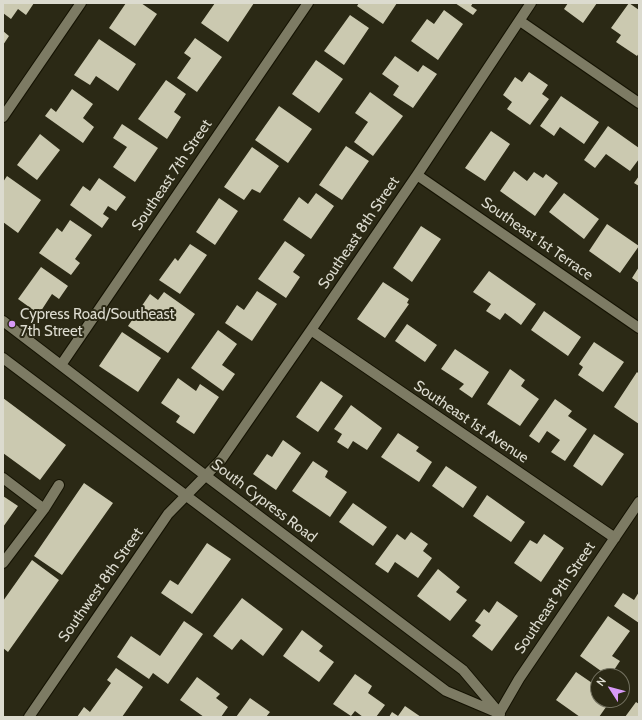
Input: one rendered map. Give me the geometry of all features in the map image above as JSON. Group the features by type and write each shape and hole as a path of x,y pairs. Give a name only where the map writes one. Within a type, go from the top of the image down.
{"street":[{"path":"3,117 81,3"},
{"name":"Southeast 7th Street","path":"61,365 308,3"},
{"name":"Southeast 8th Street","path":"206,476 220,460 311,330 417,175 531,3"},
{"path":"520,21 639,102"},
{"name":"Southeast 1st Terrace","path":"417,175 639,328"},
{"name":"South Cypress Road","path":"3,321 463,670 501,716"},
{"name":"Southeast 1st Avenue","path":"311,330 615,538"},
{"path":"3,358 446,691 501,716"},
{"name":"Southwest 8th Street","path":"28,717 168,514 206,476"},
{"path":"3,478 44,509"},
{"path":"3,563 44,509 60,485"},
{"name":"Southeast 9th Street","path":"501,716 518,679 639,502"}],"building":[{"path":"3,3 34,3 26,15 18,9 11,19 3,13"},
{"path":"126,3 141,3 157,14 135,46 109,28"},
{"path":"215,3 254,3 228,42 201,23"},
{"path":"359,3 397,3 383,24 357,6"},
{"path":"455,3 473,3 471,6 477,10 473,15"},
{"path":"568,3 597,3 583,23 564,9"},
{"path":"629,3 639,10 639,53 637,56 616,42 621,35 611,28"},
{"path":"444,10 463,24 438,60 411,41 427,19 434,24"},
{"path":"350,15 369,28 344,65 324,51"},
{"path":"3,31 9,36 3,45"},
{"path":"195,38 222,57 197,92 177,78 191,58 184,53"},
{"path":"99,39 136,64 118,91 96,76 90,85 74,75"},
{"path":"395,56 418,72 423,65 437,74 413,108 393,95 399,86 382,74"},
{"path":"316,60 343,79 319,113 292,94"},
{"path":"529,72 548,85 542,94 549,99 530,125 507,109 512,102 503,95 515,77 522,82"},
{"path":"166,80 186,94 174,112 181,117 167,139 138,119"},
{"path":"72,89 93,104 83,118 94,127 83,143 45,116 51,108 56,112"},
{"path":"370,92 403,116 373,156 354,142 368,122 355,113"},
{"path":"561,96 599,122 584,144 560,127 554,136 540,126"},
{"path":"279,106 312,129 288,163 255,140"},
{"path":"122,124 158,148 135,182 113,167 127,147 113,138"},
{"path":"608,126 639,148 639,159 630,171 606,154 595,168 584,160"},
{"path":"491,131 510,144 485,181 465,168"},
{"path":"40,134 60,150 37,180 17,165"},
{"path":"346,146 369,161 342,200 319,185"},
{"path":"252,147 279,166 260,193 252,189 244,200 224,187"},
{"path":"514,171 527,181 534,172 543,178 546,174 558,183 535,216 500,191"},
{"path":"7,176 41,200 18,233 3,222 3,182"},
{"path":"639,176 639,186 634,183"},
{"path":"99,178 126,197 116,211 108,206 103,214 109,218 102,228 70,205 83,186 90,191"},
{"path":"316,193 334,206 311,239 283,220 299,197 308,204"},
{"path":"564,193 599,219 584,239 549,212"},
{"path":"219,198 238,211 215,245 196,232"},
{"path":"70,220 92,235 75,259 80,263 71,275 39,253 57,228 62,232"},
{"path":"607,224 639,246 620,273 589,251"},
{"path":"421,226 441,239 412,282 393,268"},
{"path":"285,241 305,255 293,272 300,277 286,298 258,279"},
{"path":"190,244 207,255 180,294 159,280 175,258 178,261"},
{"path":"41,267 68,286 59,299 52,294 39,314 18,299"},
{"path":"639,267 639,283 632,278"},
{"path":"489,271 536,304 521,325 505,313 500,320 486,311 491,304 473,292"},
{"path":"383,282 409,299 407,303 409,304 385,338 357,319"},
{"path":"257,291 277,304 252,341 225,323 237,305 244,310"},
{"path":"164,292 195,314 168,353 128,326 150,294 158,300"},
{"path":"544,311 581,337 568,356 531,330"},
{"path":"407,324 437,345 425,362 395,341"},
{"path":"218,330 237,344 222,365 235,374 223,391 191,368"},
{"path":"122,332 161,358 138,392 99,366"},
{"path":"594,342 624,362 603,392 578,375 583,367 579,364"},
{"path":"455,349 489,372 472,398 459,389 464,384 441,369"},
{"path":"510,369 525,380 521,386 539,399 520,426 487,404"},
{"path":"637,372 639,374 639,424 614,407"},
{"path":"178,378 196,391 200,384 219,397 194,434 176,422 180,416 161,403"},
{"path":"321,381 343,396 318,432 296,417"},
{"path":"3,398 66,445 40,480 3,453"},
{"path":"555,399 572,411 568,416 587,429 565,461 551,452 560,440 547,431 539,443 529,436"},
{"path":"351,405 382,428 367,450 353,441 348,449 337,442 342,434 334,429"},
{"path":"398,433 419,447 416,451 432,462 419,482 381,457"},
{"path":"594,434 624,454 602,486 573,466"},
{"path":"283,440 301,453 276,490 253,474 267,454 272,457"},
{"path":"313,461 328,471 325,477 347,492 330,517 292,491"},
{"path":"446,466 477,487 463,508 432,486"},
{"path":"84,483 113,503 62,575 34,556"},
{"path":"487,495 525,522 511,542 473,516"},
{"path":"3,496 18,506 3,527"},
{"path":"353,503 387,527 373,546 339,522"},
{"path":"411,532 428,544 423,551 432,558 418,578 395,562 388,573 375,564 397,534 405,540"},
{"path":"544,534 564,548 541,582 514,563 530,540 537,544"},
{"path":"207,543 231,559 192,614 161,593 170,580 178,585"},
{"path":"32,560 59,580 8,652 3,648 3,601"},
{"path":"438,569 460,587 456,592 467,600 450,621 417,596"},
{"path":"639,592 639,623 614,606 623,593 634,600"},
{"path":"242,598 283,629 263,656 241,639 232,650 213,636"},
{"path":"497,601 518,616 492,651 472,636 481,625 475,621 484,609 489,613"},
{"path":"608,616 630,631 612,656 620,661 615,668 597,668 580,656"},
{"path":"184,621 203,634 168,684 153,673 149,679 117,657 131,636 160,656"},
{"path":"302,630 323,646 319,651 334,662 319,682 283,656"},
{"path":"116,668 143,687 122,717 77,717 84,707 90,712 111,683 107,680"},
{"path":"576,672 590,682 590,708 605,708 599,717 580,717 556,700"},
{"path":"355,674 372,686 368,693 385,705 376,717 363,717 355,711 351,716 333,704"},
{"path":"197,677 220,694 216,698 228,707 221,717 204,717 180,700"},
{"path":"250,698 270,712 266,717 236,717"},
{"path":"636,702 639,704 639,717 625,717"},
{"path":"405,706 421,717 389,717 392,712 398,716"}],"place":[{"name":"Cypress Road/Southeast 7th Street","path":"12,324"}]}
